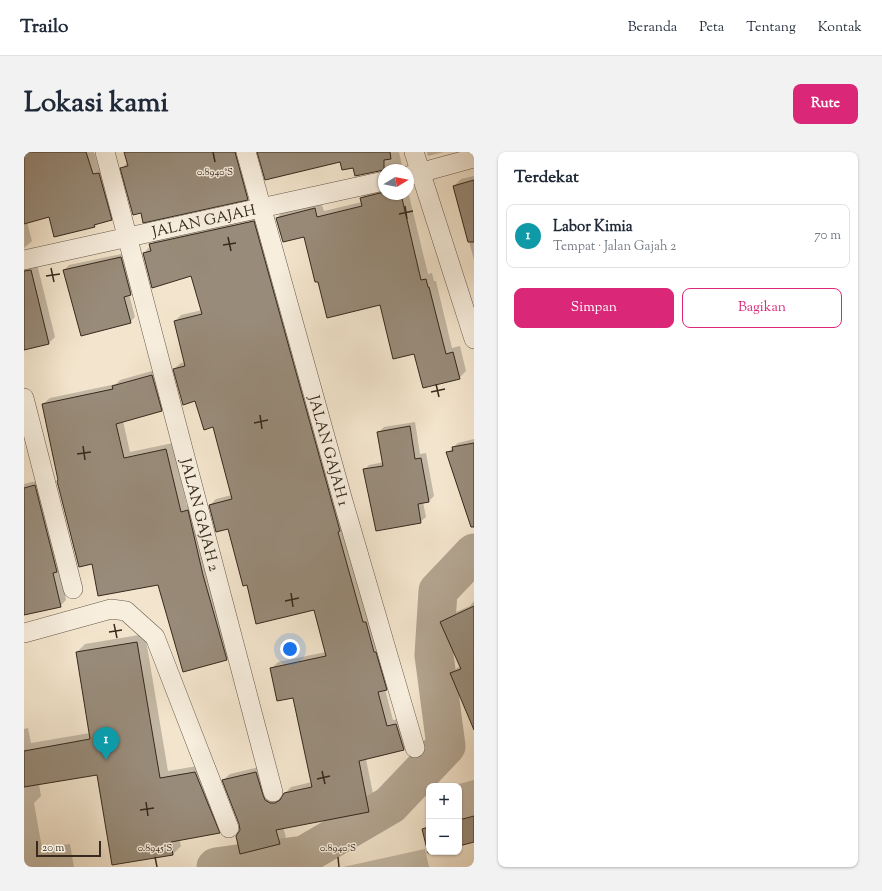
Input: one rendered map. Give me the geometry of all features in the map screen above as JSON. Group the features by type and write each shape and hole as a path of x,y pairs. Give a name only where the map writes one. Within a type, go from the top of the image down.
{"street":[{"name":"JALAN GAJAH 2","path":"105,152 273,792"},
{"name":"JALAN GAJAH 1","path":"246,152 343,501 415,748"},
{"path":"414,152 415,174 474,339"},
{"path":"415,174 474,158"},
{"name":"JALAN GAJAH","path":"24,260 263,209 378,182"},
{"path":"24,398 73,590"},
{"path":"24,632 111,609 126,611 156,637 229,828"}],"building":[{"path":"24,152 86,152 93,174 99,173 112,220 94,225 95,227 54,237 49,217 24,224"},
{"path":"124,152 235,152 248,200 143,223 141,213 133,215 120,168 128,166"},
{"path":"257,152 390,152 391,159 384,160 384,164 378,164 378,171 355,176 353,168 342,170 340,162 265,180"},
{"path":"474,180 474,242 468,242 453,186"},
{"path":"378,194 378,200 402,200 421,280 426,279 446,354 453,352 460,379 423,388 414,354 393,359 380,305 327,318 318,282 315,282 304,237 283,242 276,218 315,208 317,217 362,206 360,198"},
{"path":"254,221 340,531 338,532 363,622 366,622 374,652 376,652 387,690 378,692 387,726 396,724 404,750 359,761 369,812 276,830 280,844 240,854 236,836 240,830 239,824 222,780 256,772 265,800 270,803 275,803 280,800 284,793 312,787 293,698 277,701 270,668 326,656 314,610 256,624 247,585 243,586 228,529 216,532 209,505 232,499 213,427 204,430 195,401 183,405 173,369 185,366 174,321 202,314 191,276 152,288 143,253 151,251 149,244"},
{"path":"121,257 131,295 124,297 131,323 81,336 63,270"},
{"path":"31,270 49,344 24,350 24,271"},
{"path":"152,375 162,411 116,424 124,458 166,449 181,512 188,510 203,575 227,660 183,672 158,585 98,596 92,564 79,567 57,481 42,404 113,389 112,386"},
{"path":"410,426 415,459 421,458 429,502 418,504 421,523 376,531 363,469 383,466 377,432"},
{"path":"474,443 474,527 471,527 446,452 453,451 452,447"},
{"path":"35,485 57,572 53,573 61,607 24,615 24,488"},
{"path":"474,606 474,730 450,673 461,669 440,622"},
{"path":"137,642 160,778 195,772 220,833 171,842 173,855 112,865 97,775 24,787 24,751 90,739 76,652"},
{"path":"474,816 474,842 462,845 462,819"},
{"path":"426,828 426,845 422,829"}],"waterway":[{"path":"216,867 304,855 390,805 446,746 434,655 438,591 474,553"}],"place":[{"name":"Labor Kimia","path":"106,760"}]}
